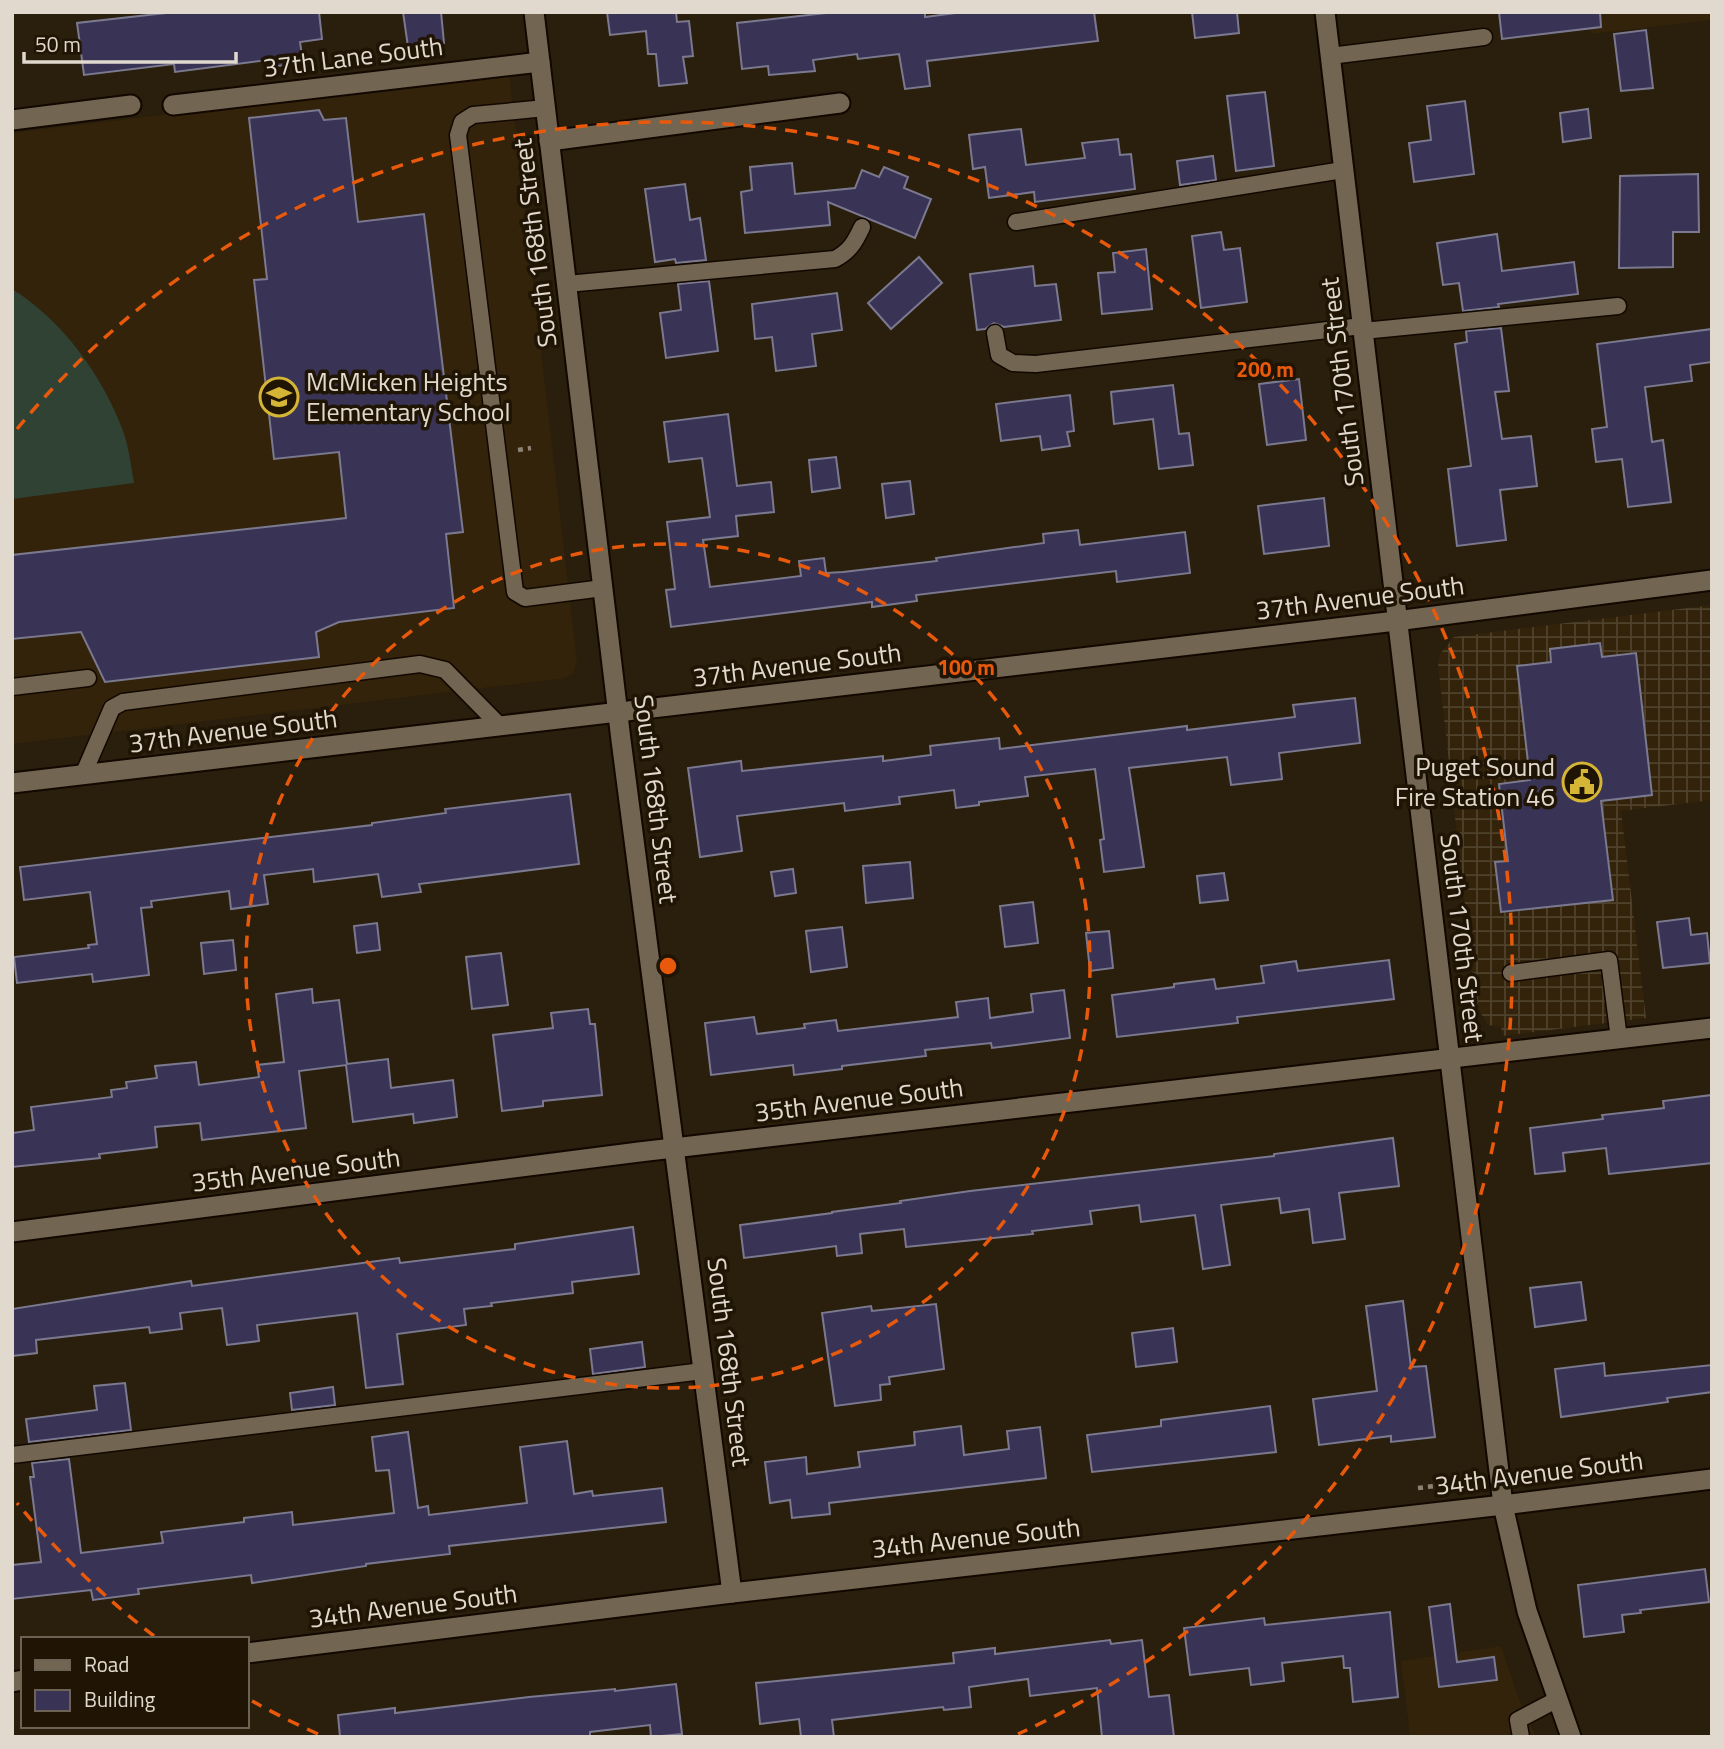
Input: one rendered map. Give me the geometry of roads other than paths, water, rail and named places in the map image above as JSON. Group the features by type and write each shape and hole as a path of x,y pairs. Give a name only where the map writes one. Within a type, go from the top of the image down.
{"street":[{"name":"South 168th Street","path":"534,12 618,712 732,1592"},
{"name":"South 170th Street","path":"1325,12 1503,1505 1527,1611 1571,1737"},
{"name":"37th Lane South","path":"173,105 540,62"},
{"path":"549,141 840,103"},
{"path":"12,120 131,104"},
{"name":"37th Avenue South","path":"12,783 1396,621 1712,580"},
{"name":"35th Avenue South","path":"12,1232 676,1148 1712,1028"},
{"name":"34th Avenue South","path":"248,1653 732,1592 1712,1479"}],"lane":[{"path":"1330,56 1484,37"},
{"path":"545,108 473,115 462,122 458,135 515,592 525,598 603,588"},
{"path":"1016,222 1343,170"},
{"path":"567,284 835,259 855,244 862,227"},
{"path":"995,333 999,355 1013,363 1036,364 1362,329 1618,306"},
{"path":"83,775 112,708 123,702 421,664 445,670 500,726"},
{"path":"12,687 88,678"},
{"path":"1511,973 1609,960 1619,1039"},
{"path":"12,1455 703,1371"},
{"path":"1521,1737 1518,1720 1558,1699"}],"place":[{"name":"McMicken Heights Elementary School","path":"279,397"},
{"name":"Puget Sound Fire Station 46","path":"1582,782"}]}
